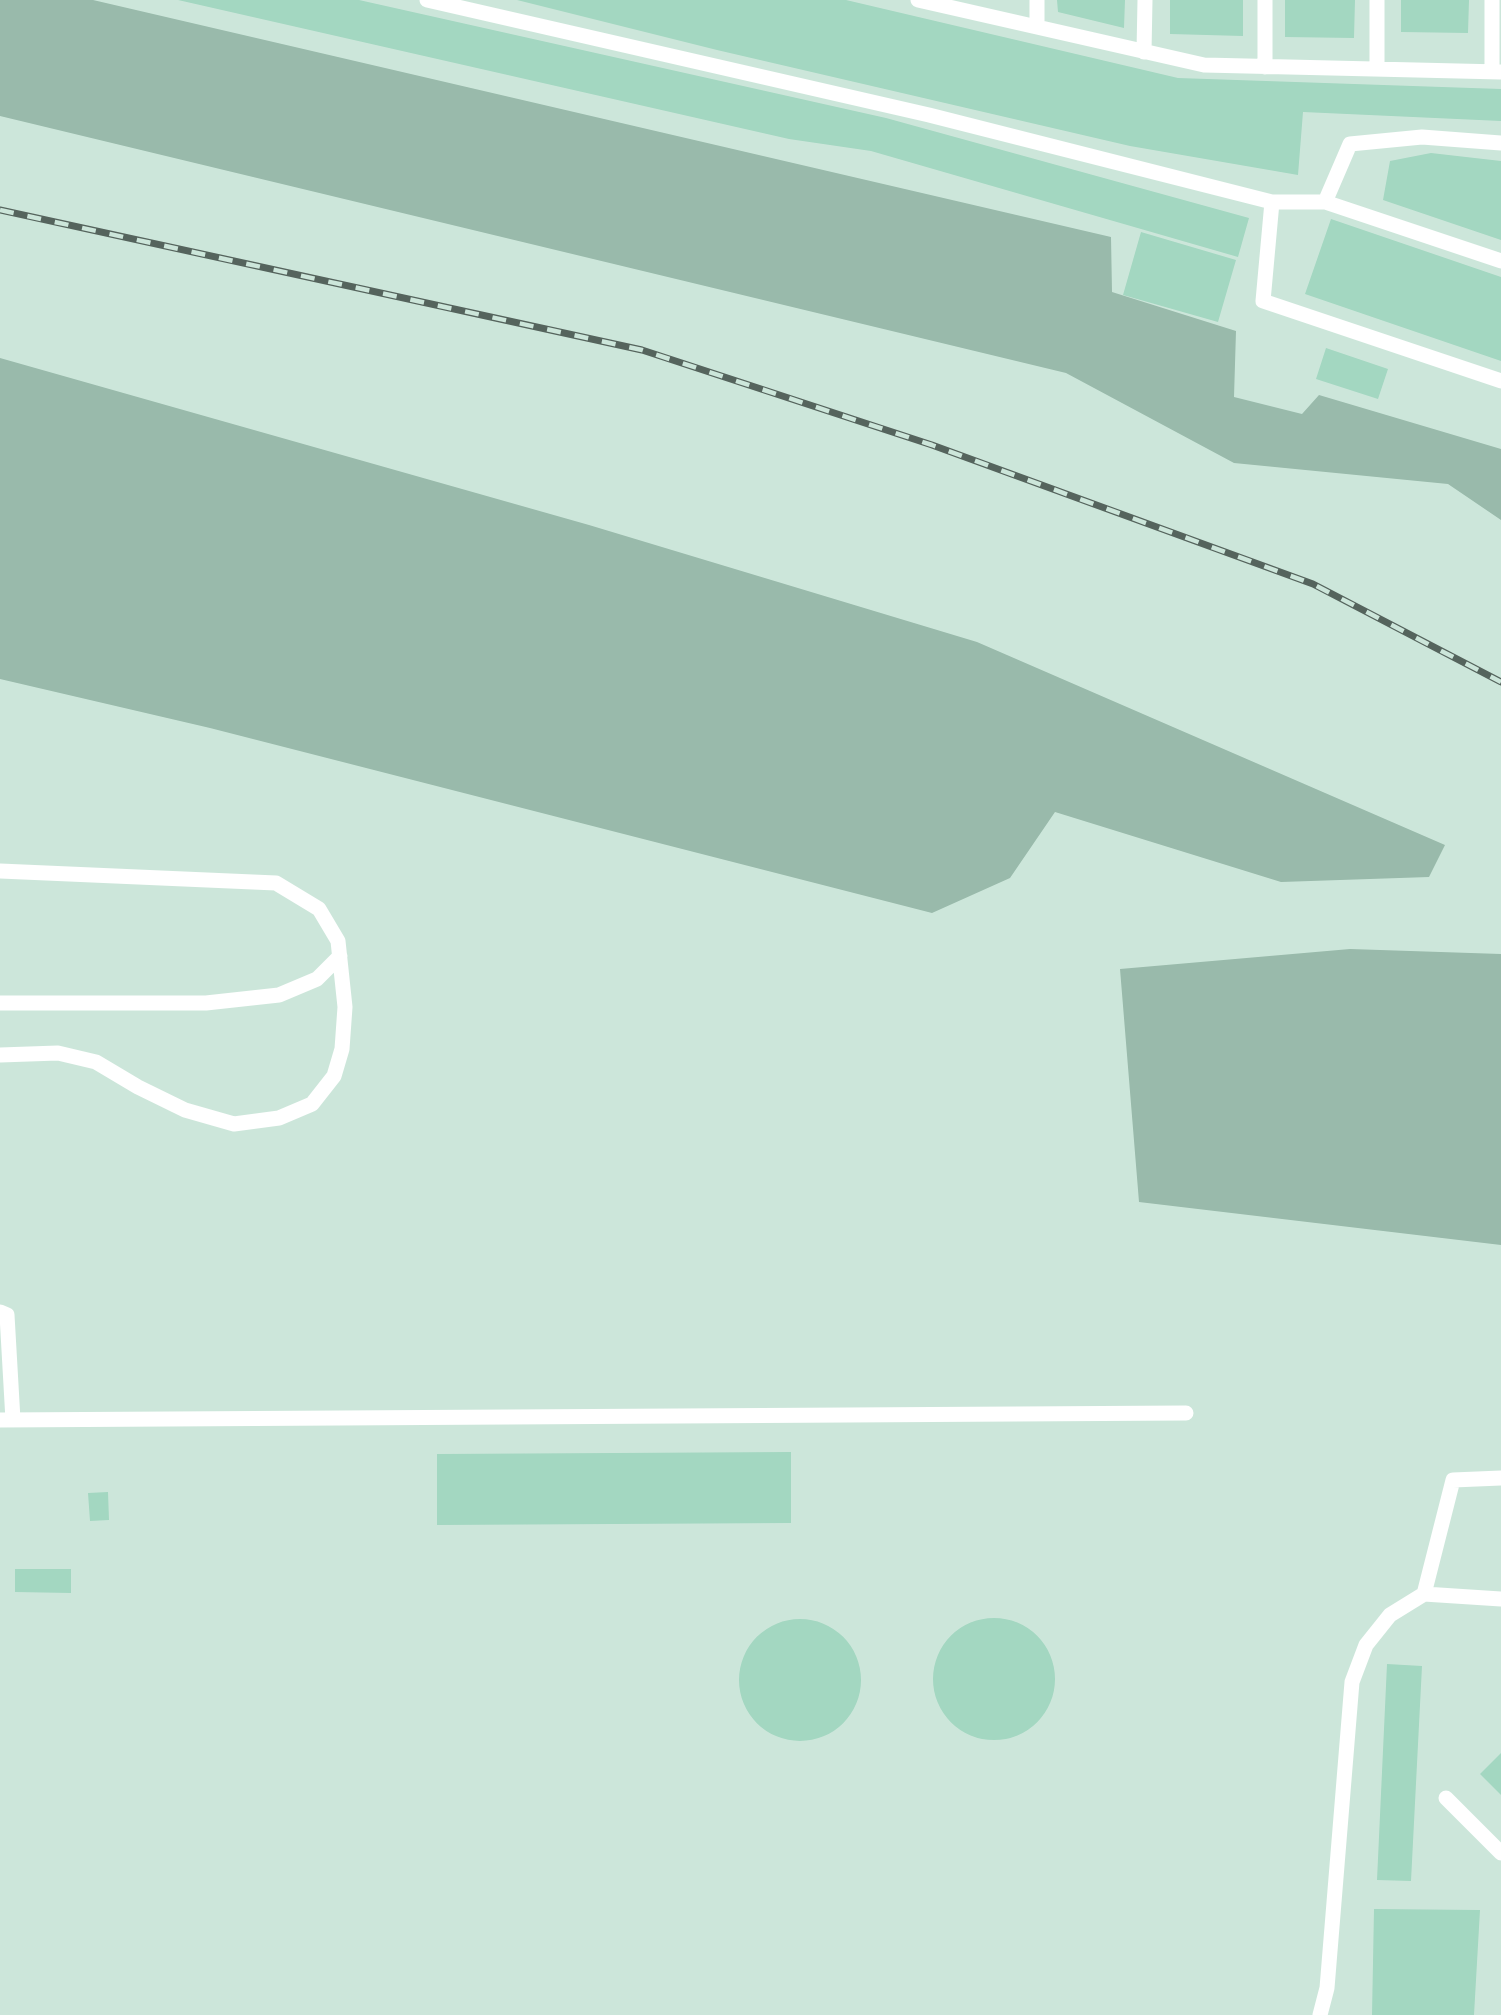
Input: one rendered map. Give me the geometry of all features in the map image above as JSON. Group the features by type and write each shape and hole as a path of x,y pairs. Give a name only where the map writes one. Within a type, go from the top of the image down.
{"lane":[{"path":"427,0 930,115 1272,202 1325,202 1501,261"},
{"path":"918,0 945,3 1037,27 1204,65 1496,72 1492,0"},
{"path":"1037,0 1037,27"},
{"path":"1144,51 1145,0"},
{"path":"1265,0 1265,67"},
{"path":"1377,0 1377,69"},
{"path":"1325,202 1350,144 1422,137 1501,143"},
{"path":"1272,202 1263,301 1501,381"},
{"path":"0,871 276,883 319,909 338,941 345,1007 342,1049 334,1076 312,1104 279,1118 234,1124 185,1110 138,1087 96,1062 58,1053 0,1055"},
{"path":"0,1003 206,1003 279,995 317,979 340,956"},
{"path":"0,1311 8,1315 7,1420 1186,1413"},
{"path":"1424,1594 1453,1480 1501,1478"},
{"path":"1320,2015 1327,1988 1352,1682 1366,1645 1390,1615 1424,1594 1501,1599"},
{"path":"1446,1798 1501,1853"}],"green space":[{"path":"0,0 93,0 1111,237 1112,292 1236,331 1234,397 1302,414 1319,395 1501,449 1501,520 1448,484 1234,463 1066,373 0,116"},
{"path":"0,358 589,525 977,642 1445,845 1429,877 1281,882 1055,812 1010,878 932,913 210,728 0,679"},
{"path":"1350,949 1501,954 1501,1245 1139,1202 1120,969"}],"building":[{"path":"178,0 359,0 886,118 1249,218 1238,257 871,151 789,139"},
{"path":"517,0 846,0 1178,78 1501,89 1501,121 1303,112 1298,175 1130,146 717,50"},
{"path":"1057,0 1125,0 1124,28 1058,12"},
{"path":"1170,0 1243,0 1243,36 1170,34"},
{"path":"1285,0 1355,0 1354,38 1285,37"},
{"path":"1401,0 1469,0 1468,33 1401,32"},
{"path":"1431,153 1501,161 1501,240 1383,200 1390,161"},
{"path":"1331,219 1501,277 1501,361 1305,294"},
{"path":"1141,232 1236,260 1218,322 1123,295"},
{"path":"1326,348 1388,369 1378,399 1316,379"},
{"path":"791,1452 791,1523 437,1525 437,1454"},
{"path":"108,1492 109,1520 90,1521 88,1493"},
{"path":"15,1569 71,1569 71,1593 15,1592"},
{"path":"994,1618 1017,1623 1028,1628 1037,1636 1045,1645 1050,1656 1055,1679 1050,1702 1045,1713 1037,1722 1028,1730 1017,1735 994,1740 971,1735 960,1730 951,1722 943,1713 938,1702 933,1679 938,1656 943,1645 951,1636 960,1628 971,1623"},
{"path":"800,1619 823,1624 834,1629 843,1637 851,1646 856,1657 861,1680 856,1703 851,1714 843,1723 834,1731 823,1736 800,1741 777,1736 766,1731 757,1723 749,1714 744,1703 739,1680 744,1657 749,1646 757,1637 766,1629 777,1624"},
{"path":"1387,1664 1422,1666 1411,1881 1377,1880"},
{"path":"1501,1753 1501,1795 1480,1774"},
{"path":"1374,1909 1480,1910 1474,2015 1372,2015"}],"railway":[{"path":"0,210 642,350 932,445 1313,584 1501,682"}]}
